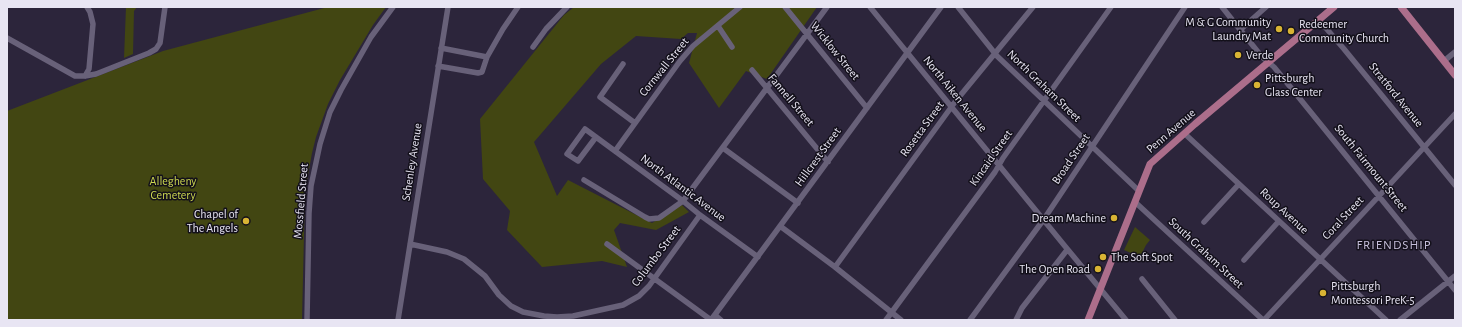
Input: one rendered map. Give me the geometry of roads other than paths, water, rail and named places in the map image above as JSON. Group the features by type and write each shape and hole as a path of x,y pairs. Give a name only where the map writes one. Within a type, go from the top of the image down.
{"main road":[{"name":"Penn Avenue","path":"1088,320 1150,164 1334,7"},
{"path":"1401,7 1455,75"}],"street":[{"path":"85,76 89,69 93,24 87,7"},
{"path":"7,38 75,76 96,74 156,49 160,43 165,7"},
{"name":"Mossfield Street","path":"307,320 309,213 311,186 320,144 330,112 340,90 371,37 393,7"},
{"name":"Schenley Avenue","path":"398,320 448,7"},
{"path":"438,66 478,73 482,72 487,57 503,28 518,7"},
{"path":"533,47 546,29 566,7"},
{"name":"Cornwall Street","path":"615,151 680,61 693,46 740,7"},
{"name":"Wicklow Street","path":"785,7 867,108"},
{"path":"584,180 649,219 659,218 683,201 806,33 827,7"},
{"name":"North Aiken Avenue","path":"870,7 1044,219 1067,250 1126,320"},
{"name":"Hillcrest Street","path":"712,318 941,7"},
{"name":"North Graham Street","path":"958,7 994,53 1139,191"},
{"name":"Rosetta Street","path":"835,267 952,107 994,53 1033,7"},
{"name":"Kincaid Street","path":"886,320 999,165 1111,7"},
{"name":"Broad Street","path":"970,320 1044,219 1185,7"},
{"name":"South Fairmount Street","path":"1222,7 1262,57 1274,67 1288,84 1455,290"},
{"path":"1240,30 1266,7"},
{"name":"Stratford Avenue","path":"1319,20 1455,185"},
{"path":"718,26 732,47"},
{"path":"441,48 487,57"},
{"path":"1444,61 1455,52"},
{"path":"623,64 600,97 635,123"},
{"name":"Fannell Street","path":"752,70 828,162"},
{"name":"Coral Street","path":"1264,320 1455,114"},
{"name":"North Atlantic Avenue","path":"596,137 578,161 567,154 585,129 596,137 683,201 700,215 758,257"},
{"name":"Roup Avenue","path":"1185,134 1386,320"},
{"path":"723,148 798,203"},
{"path":"1204,222 1239,184"},
{"name":"South Graham Street","path":"1135,202 1264,320"},
{"name":"Columbo Street","path":"410,244 447,252 464,259 485,276 499,295 511,306 523,312 544,316 573,316 623,305 639,296 700,215"},
{"path":"1244,260 1279,221"},
{"path":"780,226 835,267 901,320"},
{"path":"608,244 712,318 721,320"},
{"path":"1016,320 1028,300 1067,250"},
{"path":"1400,320 1455,276"},
{"path":"1142,279 1175,320"}],"place":[{"name":"M & G Community Laundry Mat","path":"1279,29"},
{"name":"Redeemer Community Church","path":"1291,31"},
{"name":"Verde","path":"1238,55"},
{"name":"Pittsburgh Glass Center","path":"1257,85"},
{"name":"Dream Machine","path":"1114,218"},
{"name":"Chapel of The Angels","path":"246,221"},
{"name":"The Soft Spot","path":"1103,257"},
{"name":"The Open Road","path":"1098,269"},
{"name":"Pittsburgh Montessori PreK-5","path":"1323,293"}],"district":[{"name":"FRIENDSHIP","path":"1394,245"}],"park label":[{"name":"Allegheny Cemetery","path":"173,188"}]}
